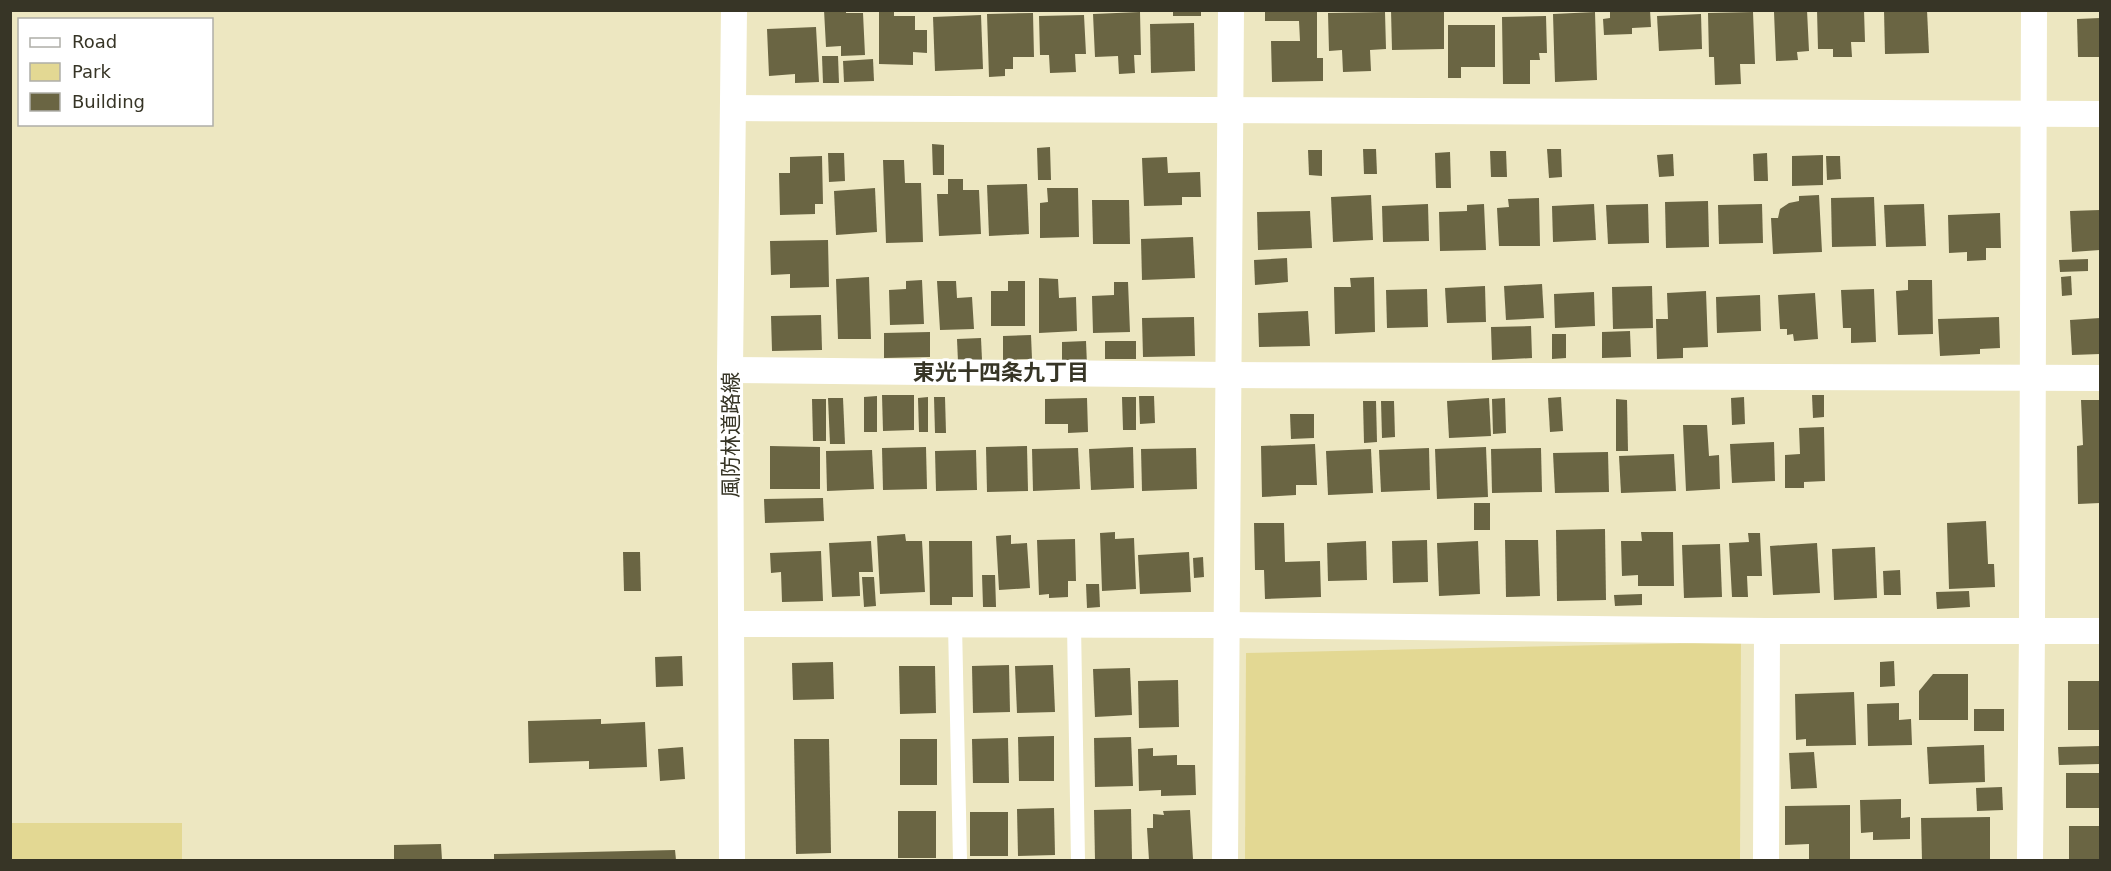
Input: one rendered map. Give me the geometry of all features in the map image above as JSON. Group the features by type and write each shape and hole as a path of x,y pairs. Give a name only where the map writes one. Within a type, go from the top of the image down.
{"street":[{"name":"風防林道路線","path":"732,861 730,370 734,10"},
{"path":"1225,861 1231,10"},
{"path":"2030,861 2034,10"},
{"path":"733,108 2100,114"},
{"path":"730,370 1228,375 2100,378"},
{"path":"732,624 2100,631"},
{"path":"1766,861 1767,631"}],"lane":[{"path":"955,625 960,861"},
{"path":"1074,625 1078,861"}],"green space":[{"path":"1741,642 1740,860 1245,860 1246,653"},
{"path":"11,823 182,823 182,860 11,860"}],"building":[{"path":"824,10 863,13 865,55 841,56 841,46 826,47"},
{"path":"1173,10 1201,10 1201,16 1173,16"},
{"path":"1265,10 1317,10 1317,58 1323,58 1323,81 1272,82 1271,41 1300,41 1299,21 1265,21"},
{"path":"1391,10 1444,10 1444,49 1392,50"},
{"path":"1610,10 1650,10 1651,27 1632,28 1632,34 1604,35 1603,19 1610,18"},
{"path":"1807,10 1809,51 1797,52 1798,60 1776,61 1774,12"},
{"path":"1817,10 1864,10 1865,42 1851,42 1852,57 1833,57 1833,49 1818,49"},
{"path":"1884,10 1927,10 1929,53 1885,54"},
{"path":"879,12 894,12 894,16 915,16 915,30 927,30 927,53 913,52 913,65 879,64"},
{"path":"1140,12 1141,55 1134,55 1135,73 1119,74 1118,56 1095,57 1093,14"},
{"path":"1385,12 1386,49 1370,50 1371,71 1343,72 1342,50 1329,51 1328,13"},
{"path":"1595,12 1597,80 1555,82 1553,14"},
{"path":"1753,12 1755,64 1740,64 1741,84 1715,85 1714,57 1709,57 1708,13"},
{"path":"1033,13 1034,57 1013,57 1013,69 1005,69 1005,76 989,77 987,14"},
{"path":"1701,14 1702,49 1659,51 1657,16"},
{"path":"981,15 983,69 935,71 933,17"},
{"path":"1084,15 1086,54 1075,54 1076,72 1050,73 1049,55 1040,55 1039,16"},
{"path":"1546,16 1547,53 1539,53 1540,60 1530,60 1530,84 1503,84 1502,17"},
{"path":"2100,18 2100,57 2078,57 2077,19"},
{"path":"1194,23 1195,71 1151,73 1150,24"},
{"path":"1448,25 1495,25 1495,67 1461,67 1461,78 1448,78"},
{"path":"816,27 819,82 795,83 795,74 769,76 767,29"},
{"path":"822,56 838,56 839,83 823,83"},
{"path":"873,59 874,81 844,82 843,61"},
{"path":"932,144 944,145 944,175 933,175"},
{"path":"1050,147 1051,180 1038,180 1037,148"},
{"path":"1363,149 1376,149 1377,174 1364,174"},
{"path":"1547,149 1561,149 1562,177 1549,178"},
{"path":"1308,150 1322,150 1322,176 1309,175"},
{"path":"1490,151 1506,151 1507,177 1491,177"},
{"path":"1450,152 1451,188 1436,188 1435,153"},
{"path":"828,153 844,153 845,181 829,182"},
{"path":"1767,153 1768,181 1754,181 1753,154"},
{"path":"1673,154 1674,176 1659,177 1657,155"},
{"path":"1823,155 1823,185 1792,186 1792,156"},
{"path":"822,156 823,204 815,204 815,214 780,215 779,173 790,173 790,157"},
{"path":"1826,156 1840,156 1841,179 1827,180"},
{"path":"1167,157 1168,173 1200,172 1201,197 1182,197 1182,205 1144,206 1142,158"},
{"path":"883,160 904,160 905,183 921,183 923,242 886,243"},
{"path":"948,179 963,179 963,190 979,190 981,234 939,236 937,194 948,194"},
{"path":"1027,184 1029,234 989,236 987,185"},
{"path":"875,188 877,232 836,235 834,191"},
{"path":"1047,188 1078,188 1079,237 1040,238 1040,203 1048,202"},
{"path":"1371,195 1373,240 1333,242 1331,197"},
{"path":"1819,195 1822,252 1773,254 1771,218 1778,218 1780,209 1789,203 1799,201 1799,196"},
{"path":"1874,197 1876,246 1832,247 1831,198"},
{"path":"1539,198 1540,246 1499,246 1497,208 1509,207 1508,199"},
{"path":"1092,200 1129,200 1130,244 1093,244"},
{"path":"1708,201 1709,247 1666,248 1665,202"},
{"path":"1428,204 1429,241 1383,242 1382,206"},
{"path":"1484,204 1486,250 1440,251 1439,212 1467,211 1467,205"},
{"path":"1594,204 1596,240 1553,242 1552,206"},
{"path":"1648,204 1649,243 1608,244 1606,205"},
{"path":"1762,204 1763,243 1719,244 1718,205"},
{"path":"1924,204 1926,246 1886,247 1884,205"},
{"path":"2100,210 2100,250 2072,252 2070,211"},
{"path":"1310,211 1312,248 1258,250 1257,212"},
{"path":"2000,213 2001,248 1986,248 1986,260 1967,261 1967,252 1949,253 1948,215"},
{"path":"1193,237 1195,278 1142,280 1141,239"},
{"path":"828,240 829,287 790,288 790,274 771,275 770,241"},
{"path":"1287,258 1288,282 1255,285 1254,260"},
{"path":"2088,259 2088,271 2060,272 2059,260"},
{"path":"2071,276 2072,295 2062,296 2061,277"},
{"path":"869,277 871,339 838,339 836,279"},
{"path":"1374,277 1375,332 1335,334 1334,287 1351,287 1350,278"},
{"path":"1039,278 1058,279 1059,298 1076,297 1077,331 1039,333"},
{"path":"922,280 924,324 890,325 889,290 906,289 906,281"},
{"path":"1908,280 1932,280 1933,334 1898,335 1896,291 1908,290"},
{"path":"937,281 956,281 957,298 972,297 974,329 940,330"},
{"path":"1008,281 1025,281 1025,326 991,326 991,291 1008,291"},
{"path":"1114,282 1128,282 1130,332 1093,333 1092,296 1114,295"},
{"path":"1542,284 1544,318 1506,320 1504,286"},
{"path":"1485,286 1486,322 1447,323 1445,288"},
{"path":"1652,286 1653,328 1613,329 1612,287"},
{"path":"1427,289 1428,327 1387,328 1386,290"},
{"path":"1874,289 1876,342 1851,343 1851,328 1843,328 1841,290"},
{"path":"1706,291 1708,347 1683,348 1683,358 1657,359 1656,319 1668,319 1667,293"},
{"path":"1594,292 1595,326 1555,328 1554,294"},
{"path":"1815,293 1818,339 1794,341 1793,334 1787,335 1787,329 1780,329 1778,295"},
{"path":"1760,295 1761,331 1717,333 1716,297"},
{"path":"1308,311 1310,346 1259,347 1258,313"},
{"path":"821,315 822,350 772,351 771,316"},
{"path":"1194,317 1195,356 1143,357 1142,318"},
{"path":"1999,317 2000,348 1980,349 1980,354 1940,356 1938,319"},
{"path":"2100,318 2100,354 2072,355 2070,320"},
{"path":"1531,326 1532,358 1492,360 1491,327"},
{"path":"1630,331 1631,357 1602,358 1602,332"},
{"path":"930,332 930,357 884,358 884,333"},
{"path":"1552,334 1566,334 1566,358 1552,359"},
{"path":"1031,335 1032,359 1003,360 1003,336"},
{"path":"981,338 982,360 958,362 957,339"},
{"path":"1086,341 1087,365 1062,365 1062,342"},
{"path":"1105,341 1136,341 1136,359 1105,359"},
{"path":"882,395 914,395 914,430 883,431"},
{"path":"1812,395 1824,395 1824,417 1813,418"},
{"path":"877,396 877,432 864,432 864,397"},
{"path":"1139,396 1154,396 1155,423 1140,424"},
{"path":"928,397 928,432 919,432 918,398"},
{"path":"934,397 945,397 946,433 935,433"},
{"path":"1122,397 1136,397 1136,430 1123,430"},
{"path":"1561,397 1563,431 1550,432 1548,398"},
{"path":"1744,397 1745,424 1732,425 1731,398"},
{"path":"828,398 843,398 845,444 830,444"},
{"path":"1087,398 1088,432 1068,433 1068,424 1045,424 1045,399"},
{"path":"1489,398 1491,436 1449,438 1447,401"},
{"path":"1505,398 1506,433 1493,434 1492,399"},
{"path":"812,399 826,399 826,441 813,441"},
{"path":"1616,399 1627,400 1628,451 1616,451"},
{"path":"2081,400 2100,400 2100,503 2078,504 2077,446 2083,445"},
{"path":"1363,401 1376,401 1377,442 1364,443"},
{"path":"1381,401 1394,401 1395,437 1382,438"},
{"path":"1290,414 1314,414 1314,438 1291,439"},
{"path":"1683,425 1707,425 1709,456 1719,455 1720,489 1686,491"},
{"path":"1824,427 1825,481 1804,482 1804,488 1785,488 1785,455 1800,454 1799,428"},
{"path":"1774,442 1775,481 1732,483 1730,444"},
{"path":"1315,444 1317,485 1296,485 1296,495 1262,497 1261,446"},
{"path":"770,446 820,447 820,489 770,489"},
{"path":"1027,446 1028,491 987,492 986,447"},
{"path":"926,447 927,489 883,490 882,448"},
{"path":"1133,447 1134,488 1091,490 1089,449"},
{"path":"1486,447 1488,497 1437,499 1435,449"},
{"path":"1078,448 1080,489 1033,491 1032,449"},
{"path":"1196,448 1197,489 1142,491 1141,449"},
{"path":"1429,448 1430,490 1381,492 1379,450"},
{"path":"1541,448 1542,492 1492,493 1491,449"},
{"path":"1371,449 1373,493 1328,495 1326,451"},
{"path":"872,450 874,489 827,491 826,451"},
{"path":"976,450 977,490 936,491 935,451"},
{"path":"1608,452 1609,492 1555,493 1553,453"},
{"path":"1674,454 1676,491 1621,493 1619,456"},
{"path":"823,498 824,521 765,523 764,499"},
{"path":"1474,503 1490,503 1490,530 1474,530"},
{"path":"1986,521 1988,564 1994,564 1995,587 1949,589 1947,523"},
{"path":"1254,523 1284,523 1285,562 1320,561 1321,597 1265,599 1264,570 1255,570"},
{"path":"1605,529 1606,600 1557,601 1556,530"},
{"path":"1115,532 1115,539 1134,538 1136,589 1102,591 1100,533"},
{"path":"1641,532 1673,532 1674,586 1638,586 1638,575 1622,576 1621,541 1642,541"},
{"path":"1748,533 1760,533 1762,576 1747,576 1748,597 1732,597 1729,543 1749,542"},
{"path":"905,534 906,541 922,541 925,592 880,594 877,536"},
{"path":"1011,535 1011,544 1027,543 1030,588 999,590 996,536"},
{"path":"1075,539 1076,581 1068,581 1068,597 1049,598 1049,594 1039,595 1037,540"},
{"path":"1427,540 1428,582 1393,583 1392,541"},
{"path":"1505,540 1538,540 1540,596 1506,597"},
{"path":"871,541 873,572 859,572 860,596 832,597 829,543"},
{"path":"929,541 972,541 973,597 952,597 952,605 930,605"},
{"path":"1366,541 1367,580 1328,581 1327,543"},
{"path":"1478,541 1480,594 1439,596 1437,543"},
{"path":"1817,543 1820,593 1773,595 1770,546"},
{"path":"1720,544 1722,597 1684,598 1682,545"},
{"path":"1875,547 1877,598 1834,600 1832,549"},
{"path":"821,551 823,601 782,602 781,572 771,573 770,553"},
{"path":"623,552 640,552 641,591 624,591"},
{"path":"1189,552 1191,592 1140,594 1138,555"},
{"path":"1203,557 1204,577 1194,578 1193,558"},
{"path":"1900,570 1901,595 1884,595 1883,571"},
{"path":"982,575 995,575 996,607 983,607"},
{"path":"862,577 874,577 876,606 864,607"},
{"path":"1086,584 1099,584 1100,607 1087,608"},
{"path":"1969,591 1970,607 1937,609 1936,592"},
{"path":"1642,594 1642,605 1615,606 1614,595"},
{"path":"682,656 683,686 656,687 655,657"},
{"path":"1894,661 1895,686 1880,687 1880,662"},
{"path":"833,662 834,699 793,700 792,663"},
{"path":"1009,665 1010,712 973,713 972,666"},
{"path":"1053,665 1055,712 1017,713 1015,666"},
{"path":"899,666 935,666 936,713 900,714"},
{"path":"1130,668 1132,715 1095,717 1093,669"},
{"path":"1933,674 1968,674 1968,720 1919,720 1919,691"},
{"path":"1178,680 1179,727 1139,728 1138,681"},
{"path":"2068,681 2100,681 2100,730 2068,730"},
{"path":"1854,692 1856,745 1806,746 1806,739 1796,740 1795,694"},
{"path":"1899,703 1899,720 1911,719 1912,745 1868,746 1867,704"},
{"path":"1974,709 2004,709 2004,731 1974,731"},
{"path":"601,719 601,724 645,722 647,767 589,769 589,761 529,763 528,721"},
{"path":"1054,736 1054,781 1019,781 1018,737"},
{"path":"1131,737 1133,786 1095,787 1094,738"},
{"path":"1008,738 1009,783 973,783 972,739"},
{"path":"794,739 829,739 831,853 796,854"},
{"path":"900,739 937,739 937,785 900,785"},
{"path":"1984,745 1985,782 1929,784 1927,747"},
{"path":"2100,746 2100,764 2059,765 2058,747"},
{"path":"683,747 685,779 660,781 658,749"},
{"path":"1153,748 1153,756 1177,755 1177,765 1195,765 1196,795 1161,796 1161,790 1139,791 1138,749"},
{"path":"1814,752 1817,788 1791,789 1789,753"},
{"path":"2066,773 2100,773 2100,808 2066,808"},
{"path":"2002,787 2003,810 1977,811 1976,788"},
{"path":"1901,799 1901,818 1910,817 1910,839 1873,840 1873,832 1861,833 1860,800"},
{"path":"1850,805 1850,860 1809,860 1809,844 1785,845 1785,806"},
{"path":"1054,808 1055,855 1018,856 1017,809"},
{"path":"1131,809 1132,859 1095,860 1094,810"},
{"path":"1190,810 1193,859 1149,860 1147,828 1153,828 1153,814 1164,815 1163,811"},
{"path":"898,811 936,811 936,858 898,858"},
{"path":"970,812 1008,812 1008,856 970,856"},
{"path":"1990,817 1990,860 1922,860 1921,818"},
{"path":"2069,826 2100,826 2100,860 2069,860"},
{"path":"441,844 442,860 394,860 394,845"},
{"path":"675,850 676,860 494,860 494,854"}],"district":[{"name":"東光十四条九丁目","path":"1001,372"}]}
